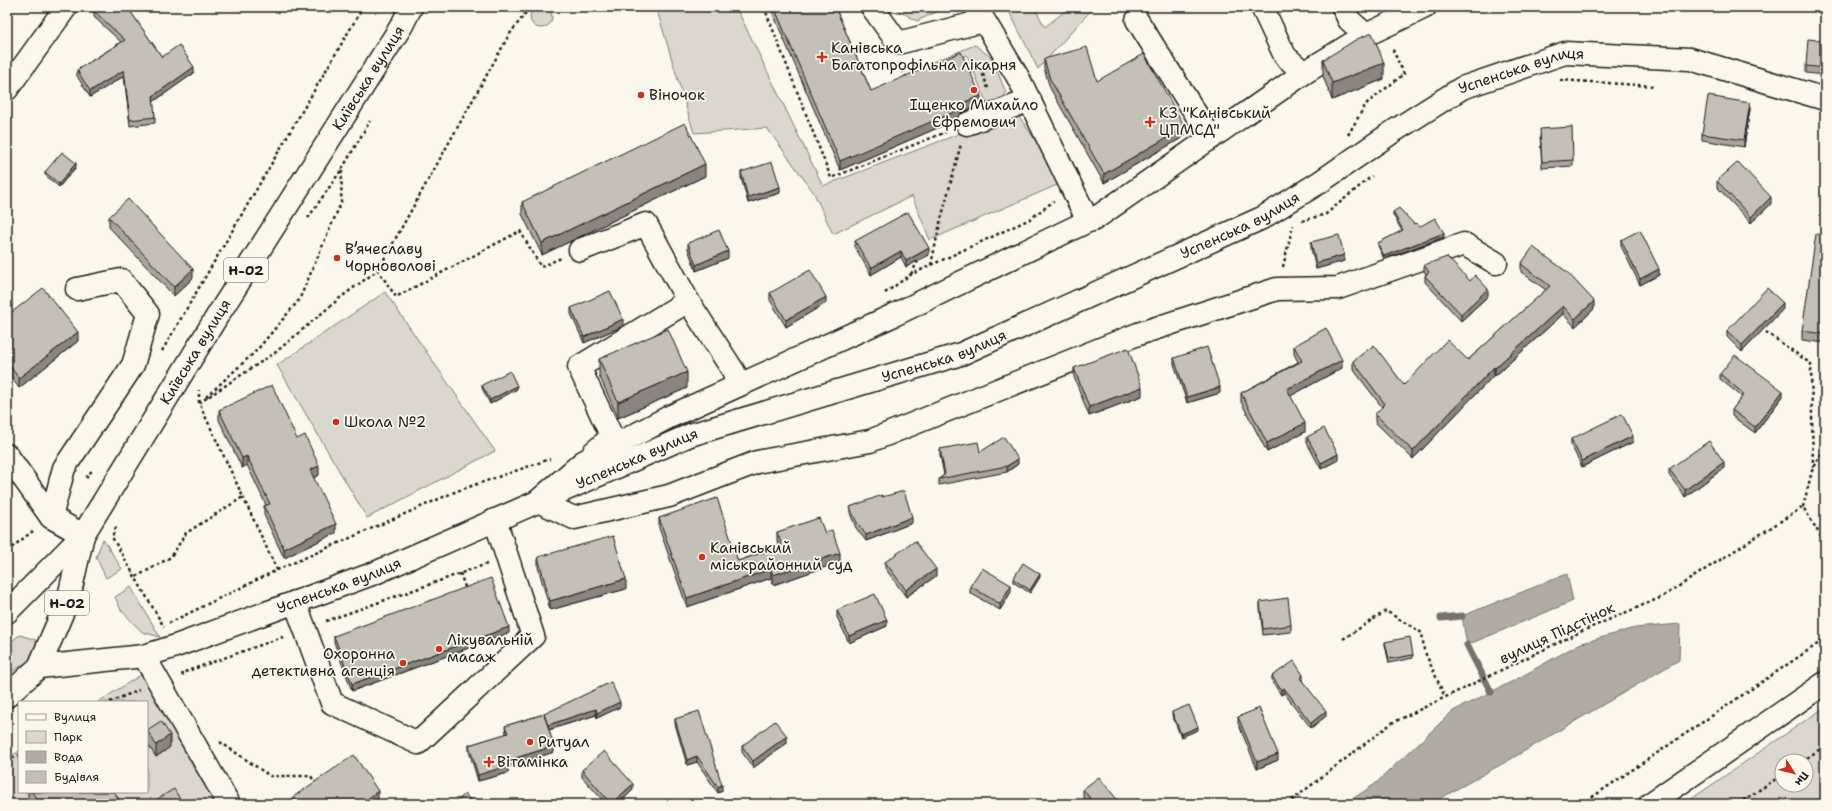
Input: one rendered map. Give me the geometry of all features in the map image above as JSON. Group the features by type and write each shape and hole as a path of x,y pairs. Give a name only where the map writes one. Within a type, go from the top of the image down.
{"street":[{"path":"7,89 66,7"},
{"name":"Київська вулиця","path":"7,612 83,535 216,318 402,25 411,7"},
{"path":"872,7 898,42 979,14 1030,100 1088,222"},
{"path":"1262,7 1285,56 1304,73"},
{"path":"1343,7 1349,20 1374,31"},
{"path":"583,462 669,417 894,315 1093,220 1304,73 1374,31 1425,7"},
{"path":"1137,20 1211,138"},
{"name":"Успенська вулиця","path":"40,667 144,656 173,647 375,573 690,435 961,354 1262,218 1320,182 1394,131 1462,88 1565,53 1690,59 1825,99"},
{"path":"967,124 1030,100"},
{"path":"580,250 646,224 688,301 734,372 736,386"},
{"path":"688,301 579,367 612,437 538,501 574,518 669,496 757,462 870,441 1138,334 1277,289 1338,288 1464,244 1496,264"},
{"path":"51,517 64,468 133,364 148,314 121,280 77,289"},
{"path":"7,455 51,517 83,535"},
{"path":"295,602 332,703 418,744 533,636 495,520"},
{"name":"Київська вулиця","path":"40,667 70,597 83,535"},
{"path":"144,656 229,804"},
{"name":"Н-02","path":"7,696 40,667"},
{"path":"1650,804 1825,683"}],"path":[{"path":"159,355 363,7"},
{"path":"199,403 276,352 341,297 378,270 509,35 530,7"},
{"path":"764,7 831,178 967,124"},
{"path":"1346,137 1366,104 1404,74 1374,31"},
{"path":"967,74 980,69 989,91"},
{"path":"902,70 910,84"},
{"path":"1555,82 1562,79 1654,86"},
{"path":"306,221 342,170 373,115"},
{"path":"931,266 940,223 967,124"},
{"path":"199,403 257,350 299,300 341,203 342,170"},
{"path":"1300,221 1326,214 1373,174"},
{"path":"1320,182 1326,214"},
{"path":"1277,289 1294,223 1288,221"},
{"path":"378,270 396,297 520,231 541,267 580,250"},
{"path":"910,275 918,261"},
{"path":"1766,332 1811,364 1813,467 1803,507 1825,544"},
{"path":"200,387 199,403 277,570"},
{"path":"1813,467 1825,449"},
{"path":"84,480 93,468"},
{"path":"136,577 171,557 186,533 243,497"},
{"name":"вулиця Підстінок","path":"1287,804 1392,723 1580,632 1662,597 1803,507"},
{"path":"7,551 51,517"},
{"path":"118,523 112,537 164,626 182,673 174,676"},
{"path":"460,573 468,594"},
{"path":"1343,639 1386,611 1422,633 1424,650 1445,697"},
{"path":"1582,804 1825,639"},
{"path":"113,701 146,688"},
{"path":"1814,753 1825,746"},
{"path":"7,761 18,756"},
{"path":"310,776 319,791"},
{"path":"1738,804 1774,780"}],"green space":[{"path":"541,6 549,9 552,17 549,25 541,28 533,25 530,17 533,9"},
{"path":"656,7 736,7 823,186 1016,112 1064,182 930,240 912,196 833,234 814,193 767,128 694,133"},
{"path":"893,7 947,7 917,21"},
{"path":"1007,7 1034,7 1045,27 1070,7 1094,7 1038,69"},
{"path":"975,45 992,58 1006,93 1003,98 988,106 967,55 932,69 930,63"},
{"path":"385,292 495,451 367,518 277,365"},
{"path":"103,539 122,569 106,578 96,557"},
{"path":"131,587 160,637 142,632 121,610 115,597"},
{"path":"20,635 36,640 36,656 7,675 7,644"},
{"path":"152,668 229,804 7,804 7,759 18,752 18,793 148,793 148,701 100,701"},
{"path":"1825,707 1825,804 1684,804"}],"water":[{"path":"1567,574 1573,601 1467,645 1462,616"},
{"path":"1680,624 1679,660 1511,759 1430,804 1345,804 1375,784 1453,711 1517,679 1579,644 1635,628"}],"building":[{"path":"98,7 129,7 128,8 162,57 179,45 194,67 153,96 155,117 130,120 124,70 90,91 77,70 125,40 94,11"},
{"path":"774,7 835,7 871,91 961,52 981,96 962,103 956,111 840,161"},
{"path":"1372,33 1384,63 1332,83 1323,60 1357,39"},
{"path":"1808,39 1825,41 1825,68 1806,66"},
{"name":"КЗ \"Канівський ЦПМСД\"","path":"1087,47 1097,81 1144,54 1185,127 1104,174 1050,79 1044,59"},
{"path":"1708,96 1750,103 1744,140 1702,134"},
{"path":"685,123 705,164 542,243 522,202"},
{"path":"1572,127 1573,160 1542,162 1540,129"},
{"path":"62,152 76,163 59,184 45,172"},
{"path":"772,162 780,187 748,197 741,172"},
{"path":"1738,162 1771,197 1751,217 1717,181"},
{"path":"128,199 193,269 174,287 109,217"},
{"path":"1399,208 1414,224 1417,223 1419,227 1435,218 1444,233 1384,256 1378,243 1403,230 1393,212"},
{"path":"908,212 929,248 906,261 901,251 871,268 855,241"},
{"path":"719,230 728,251 696,265 688,243"},
{"path":"1640,230 1659,269 1640,279 1621,240"},
{"path":"1816,234 1825,235 1825,334 1802,331"},
{"path":"1339,235 1344,255 1316,263 1311,242"},
{"path":"1533,247 1567,272 1594,301 1575,319 1563,306 1495,368 1494,367 1413,451 1375,414 1385,404 1353,361 1374,345 1404,385 1447,340 1468,360 1550,286 1521,264"},
{"path":"1447,257 1470,281 1475,275 1488,289 1461,314 1425,276 1429,272 1424,265"},
{"path":"810,270 826,297 786,320 770,293"},
{"path":"43,288 78,332 19,378 7,363 7,316"},
{"path":"1767,288 1783,303 1742,345 1727,331"},
{"path":"610,291 623,319 584,337 571,308"},
{"path":"1326,328 1342,360 1287,389 1305,423 1267,443 1241,393 1302,361 1294,346"},
{"path":"668,329 687,372 618,402 599,359"},
{"path":"1207,347 1220,387 1187,397 1174,358"},
{"path":"1128,348 1142,387 1089,407 1074,368"},
{"path":"1735,355 1783,391 1755,427 1732,410 1744,394 1720,374"},
{"path":"510,371 517,386 490,400 482,385"},
{"path":"272,385 297,439 305,435 319,466 310,470 336,524 284,549 264,506 270,504 247,456 242,458 219,410"},
{"path":"1622,414 1633,436 1582,461 1571,439"},
{"path":"1324,428 1338,454 1321,463 1307,437"},
{"path":"1004,437 1018,459 1007,466 939,479 945,474 940,449 978,442 980,452"},
{"path":"1709,441 1724,462 1685,490 1669,469"},
{"path":"904,491 912,517 866,535 856,521 850,507 882,495 882,497"},
{"path":"717,498 738,561 782,546 777,532 819,518 825,533 832,530 840,553 773,575 771,569 687,598 659,518"},
{"path":"613,536 626,579 550,601 538,557"},
{"path":"915,541 936,569 906,590 885,562"},
{"path":"1023,563 1040,574 1030,590 1013,579"},
{"path":"982,568 1011,585 1000,604 970,586"},
{"path":"491,578 509,627 352,684 334,636"},
{"path":"875,594 887,620 849,636 837,610"},
{"path":"1288,598 1291,625 1263,629 1260,602"},
{"path":"1410,637 1413,655 1389,659 1385,642"},
{"path":"1294,661 1303,675 1300,678 1326,711 1311,723 1284,688 1281,690 1272,676"},
{"path":"611,682 620,702 597,713 596,709 548,725 544,714"},
{"path":"1189,705 1198,727 1181,734 1172,712"},
{"path":"1259,708 1278,754 1257,762 1238,717"},
{"path":"699,711 722,785 718,787 697,756 687,760 675,719"},
{"path":"544,714 554,746 506,761 508,766 478,775 469,745 508,733 505,726"},
{"path":"161,721 170,735 156,745 148,729"},
{"path":"775,721 787,736 753,761 742,746"},
{"path":"604,751 633,784 611,804 582,770"},
{"path":"354,755 378,791 366,800 369,804 297,804 293,797"},
{"path":"1099,777 1119,802 1116,804 1087,804 1091,800 1083,789"},
{"path":"174,789 183,804 149,804"},
{"path":"33,793 115,793 122,804 40,804"},
{"path":"465,794 474,804 454,804"}],"waterway":[{"path":"1441,618 1462,616"},
{"path":"1467,645 1491,692"}],"place":[{"name":"Канівська Багатопрофільна лікарня","path":"822,57"},
{"name":"Іщенко Михайло Єфремович","path":"974,90"},
{"name":"Віночок","path":"641,95"},
{"name":"КЗ \"Канівський ЦПМСД\"","path":"1150,122"},
{"name":"В’ячеславу Чорноволові","path":"337,258"},
{"name":"Школа №2","path":"336,422"},
{"name":"Канівський міськрайонний суд","path":"702,557"},
{"name":"Лікувальній масаж","path":"439,649"},
{"name":"Охоронна детективна агенція","path":"403,663"},
{"name":"Ритуал","path":"530,742"},
{"name":"Вітамінка","path":"489,762"}]}
